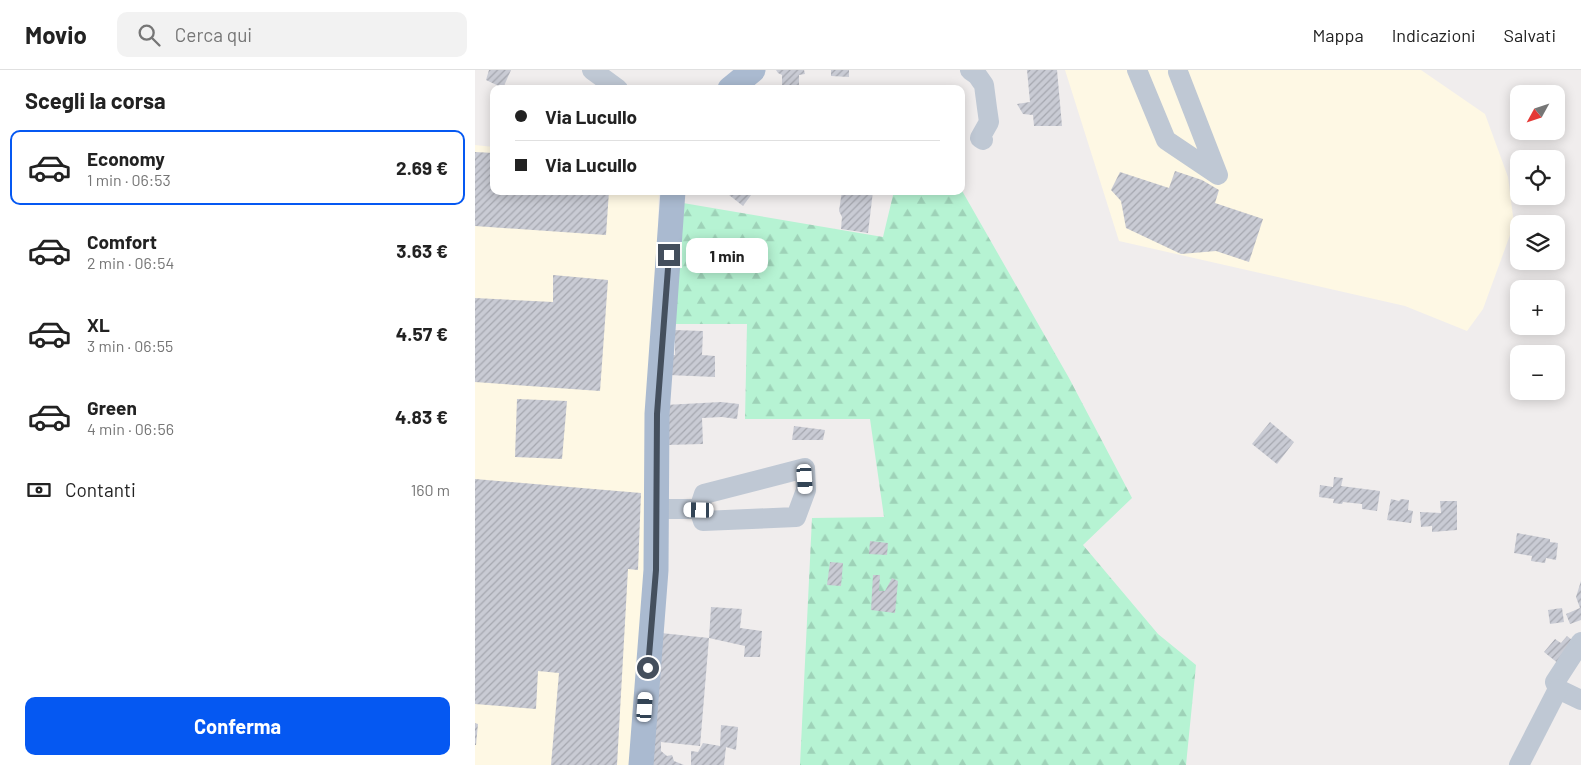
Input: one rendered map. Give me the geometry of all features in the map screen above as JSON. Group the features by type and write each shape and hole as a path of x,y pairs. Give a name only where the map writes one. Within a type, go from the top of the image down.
{"main road":[{"path":"735,85 753,70"},
{"path":"641,765 656,570 657,414 673,195"}],"street":[{"path":"592,70 613,85"},
{"path":"969,70 977,75 984,86 989,122 980,138 983,140"},
{"path":"1137,70 1166,140 1218,175 1178,72"},
{"path":"805,468 806,490 796,517 703,522 699,510 704,494 805,468"},
{"path":"656,509 699,510"},
{"path":"1581,642 1555,682 1558,689 1581,700"},
{"path":"1519,765 1558,689"}],"shaded area":[{"path":"1065,70 1421,70 1485,114 1508,177 1510,205 1512,205 1513,215 1510,215 1510,235 1483,309 1467,331 1405,306 1119,241"},
{"path":"475,145 490,147 490,195 659,195 647,600 633,765 475,765"}],"green space":[{"path":"893,195 964,195 1069,378 1132,498 1083,545 1158,634 1196,665 1186,765 800,765 812,518 884,517 870,419 745,419 747,324 675,324 683,203 883,237"}],"building":[{"path":"489,70 511,70 504,85 497,85 486,80"},
{"path":"776,70 804,70 805,74 799,75 799,85 782,85 782,75"},
{"path":"831,70 849,70 849,77 831,76"},
{"path":"1027,70 1057,70 1062,126 1034,126 1033,115 1023,114 1017,104 1030,102"},
{"path":"475,152 490,153 490,195 609,195 606,235 475,226"},
{"path":"1175,171 1202,180 1219,190 1215,203 1263,219 1249,262 1216,251 1181,254 1126,228 1121,201 1111,190 1120,172 1169,188"},
{"path":"729,195 751,195 743,206"},
{"path":"841,195 873,195 868,233 841,229 842,217 839,211"},
{"path":"553,275 608,280 600,391 475,382 475,298 553,302"},
{"path":"675,330 703,331 702,355 715,356 715,377 668,375 668,355 675,355"},
{"path":"517,399 567,401 562,459 515,457"},
{"path":"721,402 739,404 737,419 722,417 702,418 703,444 666,445 665,405"},
{"path":"1270,422 1294,442 1277,464 1252,444"},
{"path":"794,426 825,430 823,440 792,440"},
{"path":"1334,477 1343,478 1341,486 1380,491 1377,511 1362,509 1362,504 1333,503 1334,499 1319,497 1320,485 1333,487"},
{"path":"475,479 641,493 638,570 628,569 617,765 551,765 559,673 538,671 536,709 475,704"},
{"path":"1391,499 1399,501 1401,499 1409,500 1408,510 1413,511 1411,523 1387,520"},
{"path":"1440,501 1457,501 1457,530 1432,532 1432,526 1421,527 1420,512 1441,513"},
{"path":"1517,533 1550,539 1550,542 1558,543 1556,560 1546,558 1545,563 1531,561 1532,556 1514,553"},
{"path":"870,541 888,543 887,555 869,554"},
{"path":"830,562 843,563 841,586 827,585"},
{"path":"873,575 880,575 879,591 885,591 892,578 898,581 895,613 871,610"},
{"path":"1581,581 1581,620 1570,624 1566,614 1580,608 1576,597"},
{"path":"711,607 742,609 740,628 762,631 760,657 744,657 745,646 709,638"},
{"path":"1562,608 1564,622 1550,624 1548,610"},
{"path":"661,633 709,638 700,746 661,742 661,751 667,756 672,755 674,761 684,765 650,765"},
{"path":"1567,636 1576,643 1559,664 1544,652 1555,639 1561,643"},
{"path":"475,723 478,724 476,745 475,745"},
{"path":"721,725 738,727 736,750 726,747 724,765 691,765 691,751 698,752 703,743 720,746"}],"route":[{"path":"648,668 656,570 657,414 669,255"}]}
